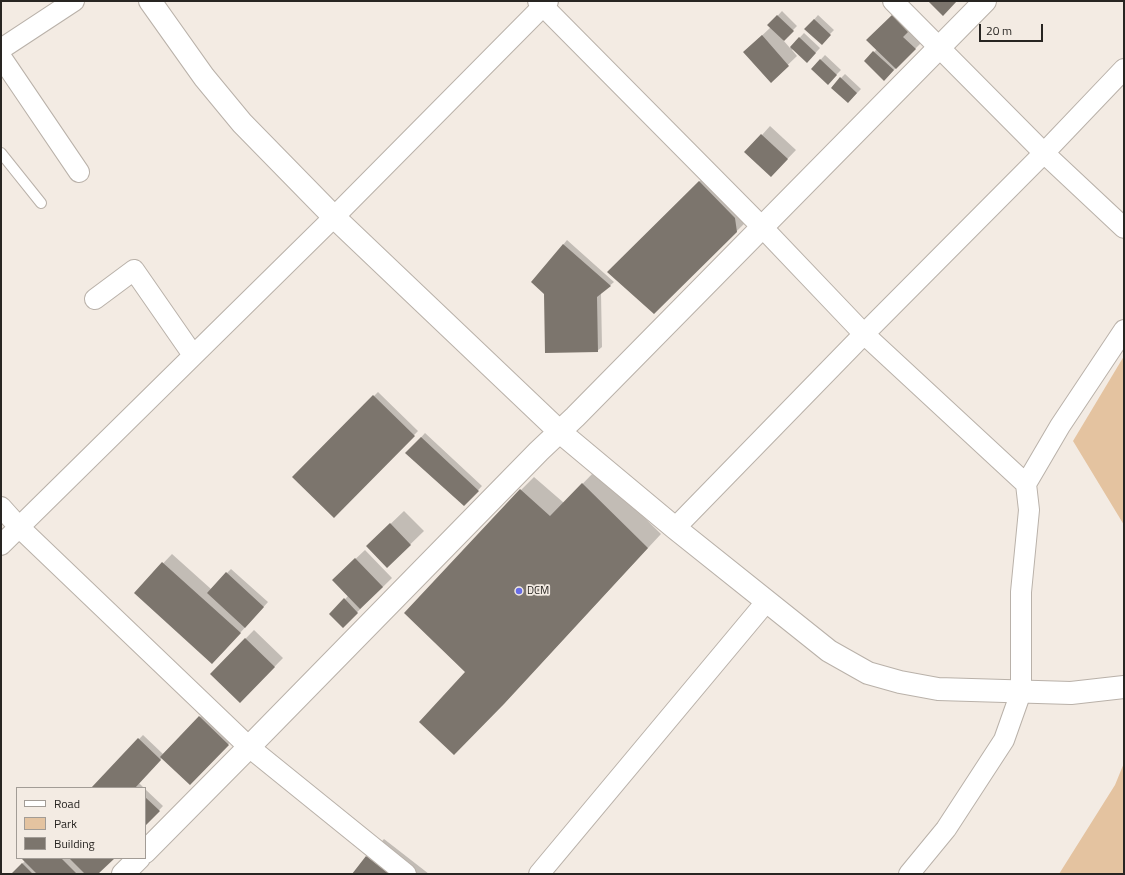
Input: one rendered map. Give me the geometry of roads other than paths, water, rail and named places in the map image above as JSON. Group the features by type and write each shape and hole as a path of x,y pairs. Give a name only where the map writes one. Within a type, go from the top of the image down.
{"street":[{"path":"1,49 74,1"},
{"path":"150,1 204,77 242,123 334,217 560,432 675,528 829,651 868,673 900,682 938,689 1071,693 1124,687"},
{"path":"893,1 1044,153 1124,228"},
{"path":"146,851 249,748 539,451 560,432 763,228 985,1"},
{"path":"1,545 334,217 543,3 763,228 864,334 1026,484"},
{"path":"1,57 79,172"},
{"path":"675,528 864,334 1044,153 1124,69"},
{"path":"95,299 134,270 194,355"},
{"path":"909,874 946,829 1004,740 1021,692 1021,592 1029,510 1026,484 1060,426 1124,330"},
{"path":"1,507 19,527 249,748 406,874"},
{"path":"539,874 766,602"},
{"path":"123,874 138,859"}],"lane":[{"path":"1,153 41,203"}],"place":[{"name":"DCM","path":"519,591"}]}
